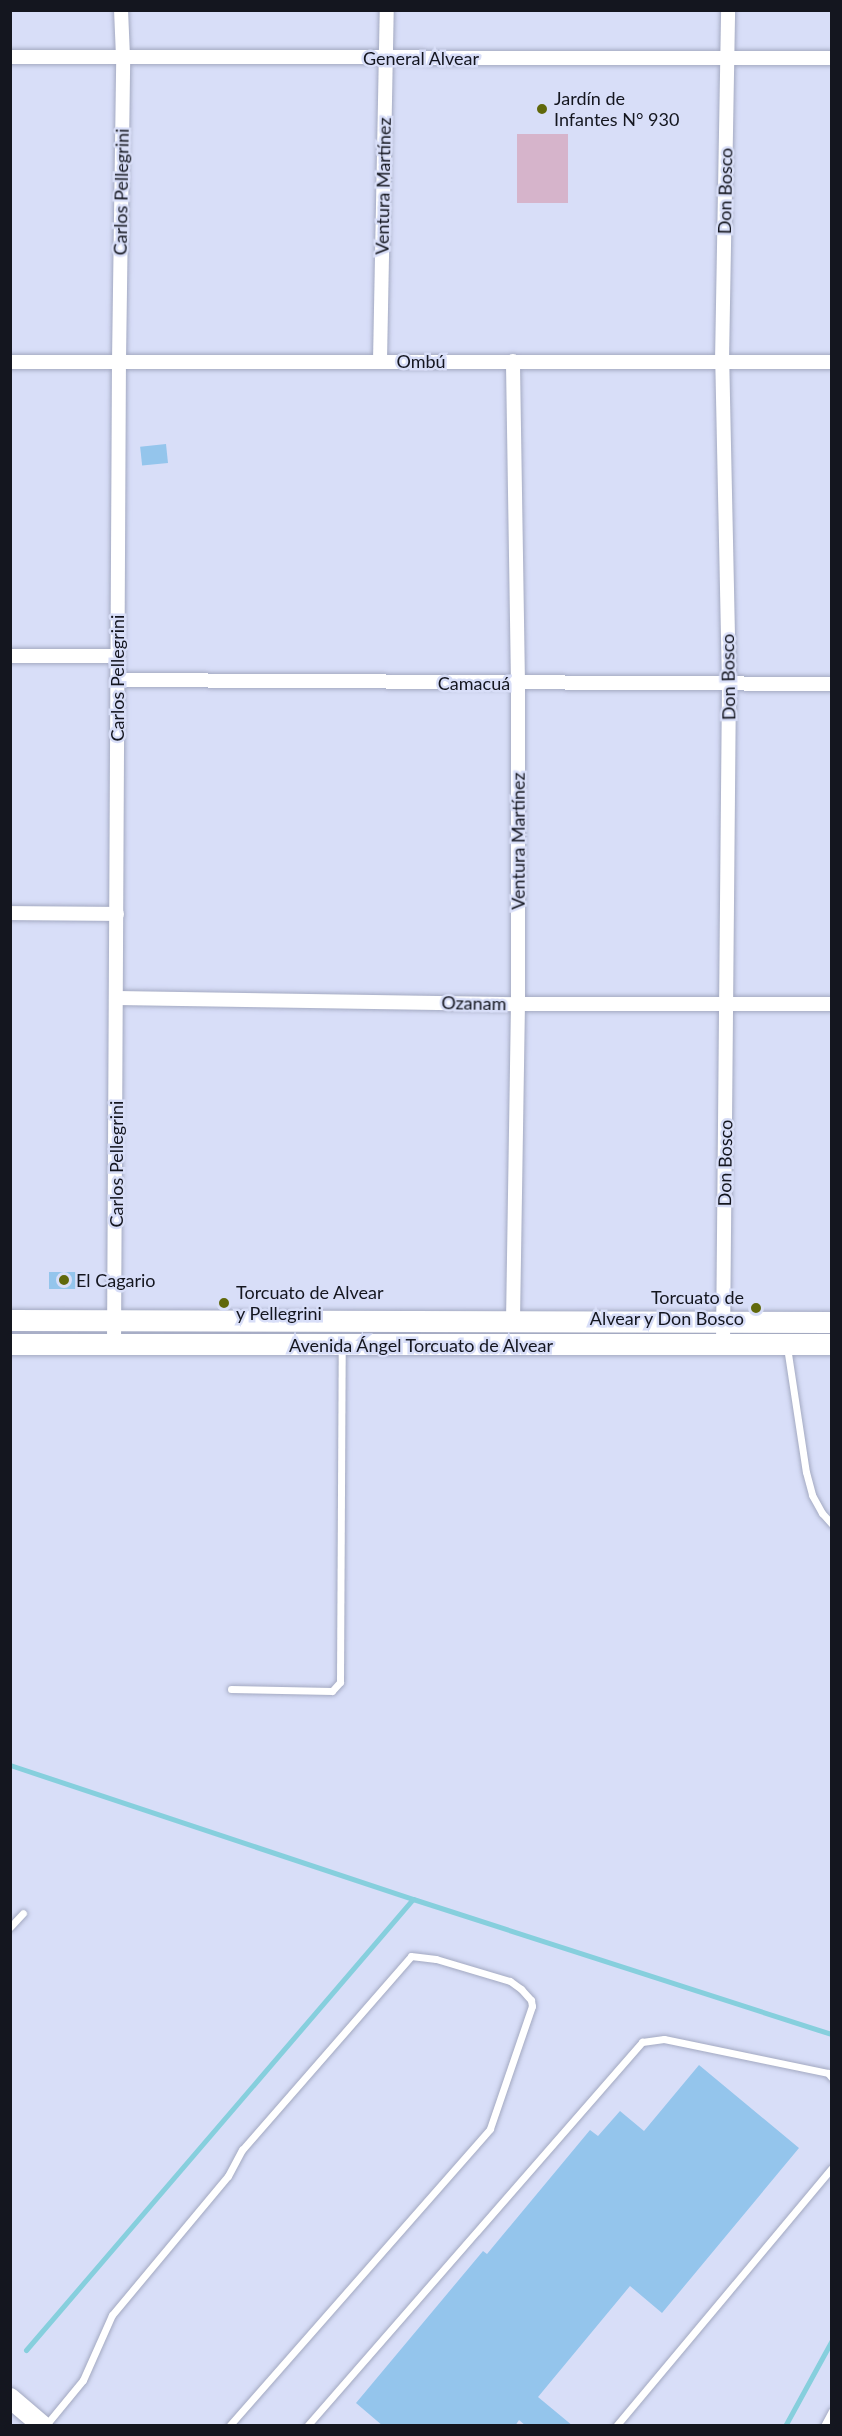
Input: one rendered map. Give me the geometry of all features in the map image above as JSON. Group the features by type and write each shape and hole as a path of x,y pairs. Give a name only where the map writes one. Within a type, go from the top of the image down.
{"main road":[{"name":"Avenida Ángel Torcuato de Alvear","path":"10,1320 831,1322"},
{"name":"Avenida Ángel Torcuato de Alvear","path":"10,1344 831,1344"}],"street":[{"name":"Carlos Pellegrini","path":"114,1345 119,361 123,57 121,10"},
{"name":"Ventura Martínez","path":"380,361 387,10"},
{"name":"Don Bosco","path":"723,1344 729,684 722,362 728,10"},
{"name":"General Alvear","path":"10,57 831,58"},
{"name":"Ventura Martínez","path":"513,361 518,683 518,1004 513,1321"},
{"name":"Ombú","path":"10,362 831,362"},
{"path":"10,656 117,656"},
{"name":"Camacuá","path":"117,680 831,684"},
{"path":"10,913 117,914"},
{"name":"Ozanam","path":"117,998 518,1004 831,1004"},
{"path":"10,2398 44,2426"}],"lane":[{"path":"787,1344 806,1472 812,1495 822,1514 831,1524"},
{"path":"231,1689 332,1691 340,1682 342,1345"},
{"path":"10,1928 23,1914"},
{"path":"44,2426 83,2380 106,2323 112,2315 228,2176 242,2150 411,1956 436,1959 510,1981 531,2000 532,2006 489,2128 229,2426"},
{"path":"306,2426 642,2042 664,2039 828,2073 831,2078"},
{"path":"616,2426 831,2168"},
{"path":"824,2426 831,2411"}],"shaded area":[{"path":"517,134 568,134 568,203 517,203"}],"building":[{"path":"166,444 168,463 142,466 140,447"},
{"name":"El Cagario","path":"49,1272 80,1272 80,1289 49,1289"},
{"path":"699,2065 799,2148 662,2313 630,2286 538,2397 573,2426 526,2426 519,2420 515,2426 383,2426 356,2403 483,2251 487,2254 590,2130 598,2136 620,2111 644,2131"}],"waterway":[{"path":"10,1765 413,1899 832,2034"},
{"path":"26,2350 413,1899"},
{"path":"785,2426 832,2340"}],"place":[{"name":"Jardín de Infantes N° 930","path":"542,109"},
{"name":"El Cagario","path":"64,1280"},
{"name":"Torcuato de Alvear y Pellegrini","path":"224,1303"},
{"name":"Torcuato de Alvear y Don Bosco","path":"756,1308"}]}
